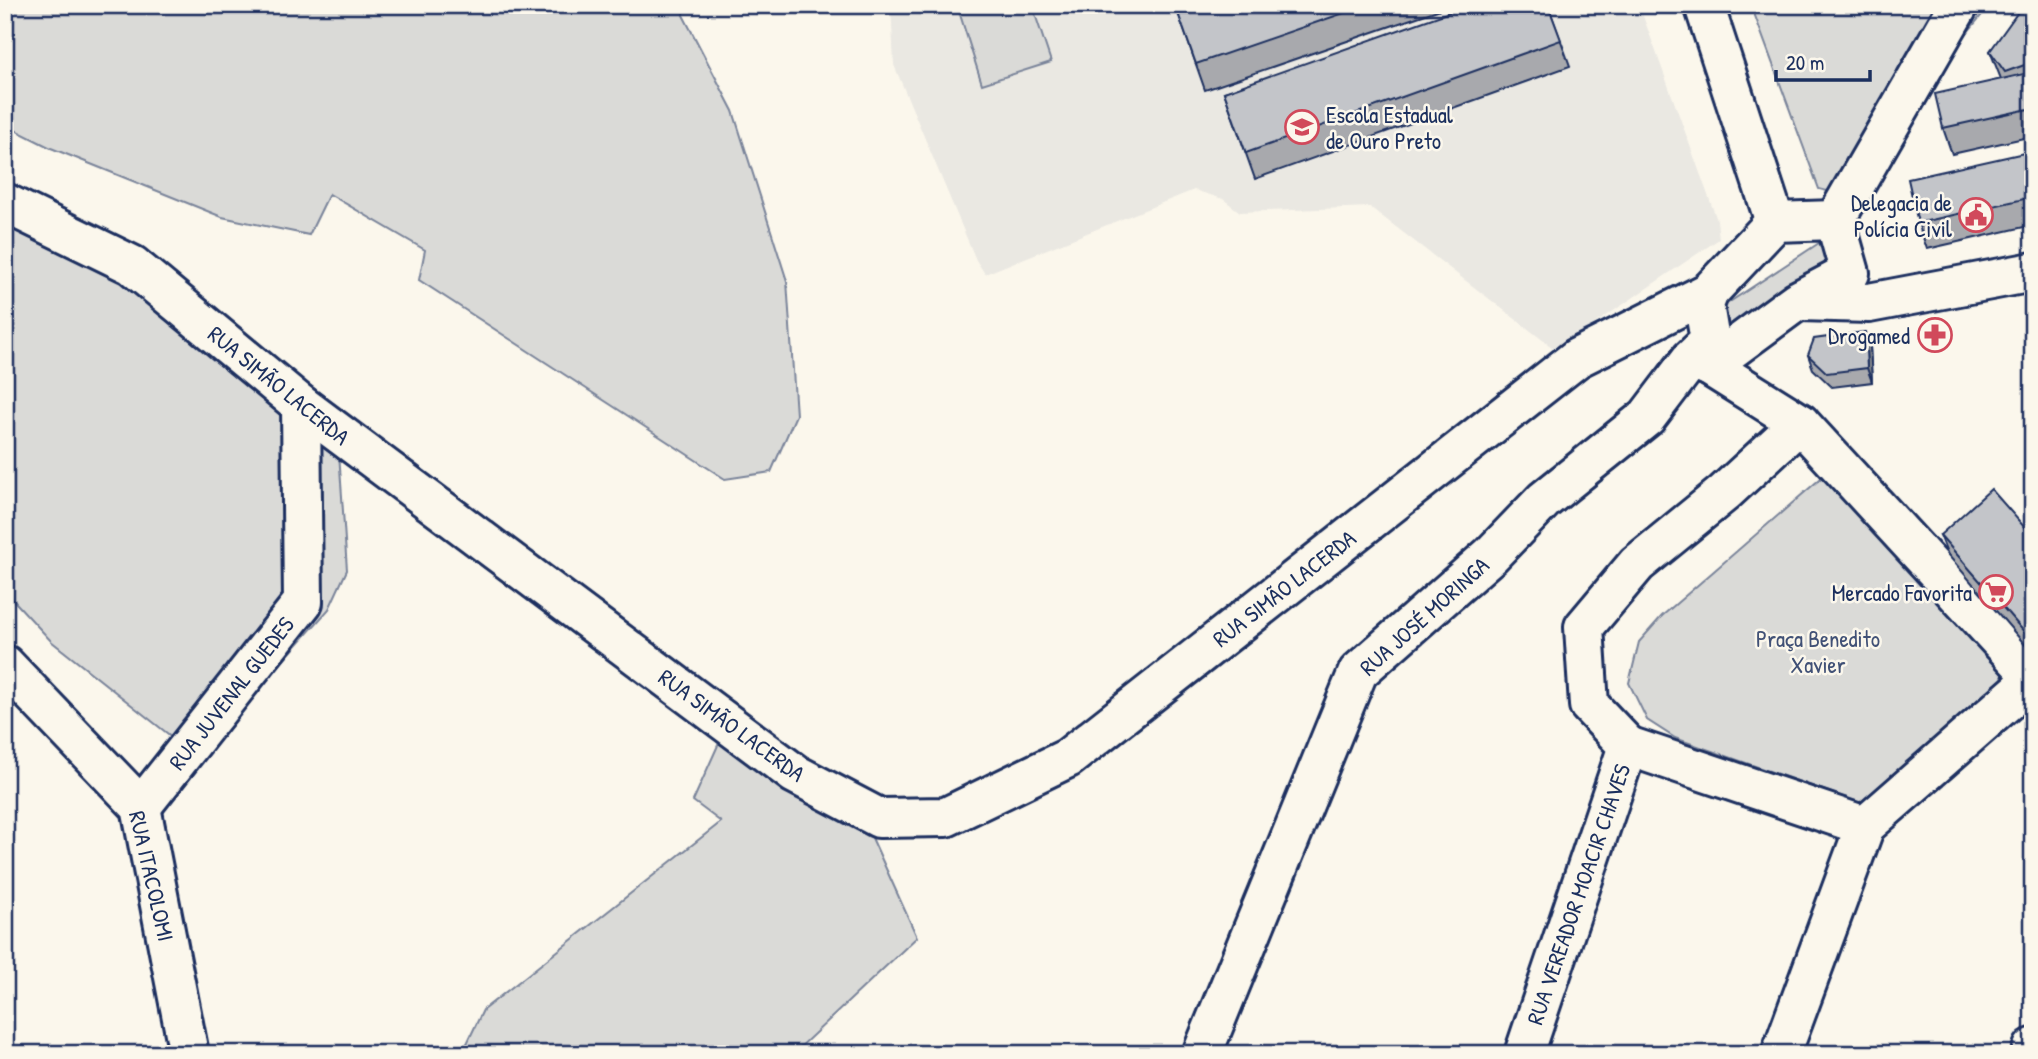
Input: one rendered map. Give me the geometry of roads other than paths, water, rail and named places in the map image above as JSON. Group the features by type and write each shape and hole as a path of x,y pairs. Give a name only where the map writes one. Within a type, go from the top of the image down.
{"street":[{"path":"1704,5 1775,222"},
{"path":"1835,220 1959,5"},
{"name":"RUA SIMÃO LACERDA","path":"5,203 132,265 300,405 795,774 879,818 946,817 1068,758 1577,358 1709,292"},
{"path":"1703,355 1704,305 1709,292 1775,222 1835,220"},
{"path":"1835,220 1860,288"},
{"path":"1577,358 1703,355 1797,301 1860,288 2033,272"},
{"path":"1703,355 1800,424 2033,678 1865,826 1781,1054"},
{"name":"RUA JOSÉ MORINGA","path":"1202,1054 1358,672 1491,555 1544,500 1647,417 1703,355"},
{"name":"RUA JUVENAL GUEDES","path":"141,807 303,602 300,405"},
{"name":"RUA VEREADOR MOACIR CHAVES","path":"1524,1054 1628,746 1589,705 1584,627 1637,564 1724,493 1800,424"},
{"name":"RUA ITACOLOMI","path":"5,665 141,807 189,1054"},
{"path":"1628,746 1865,826"},
{"path":"2031,1054 2033,1048"}],"place":[{"name":"Escola Estadual de Ouro Preto","path":"1302,127"},
{"name":"Delegacia de Polícia Civil","path":"1976,215"},
{"name":"Drogamed","path":"1935,335"},
{"name":"Mercado Favorita","path":"1996,592"}],"park label":[{"name":"Praça Benedito Xavier","path":"1818,651"}]}
